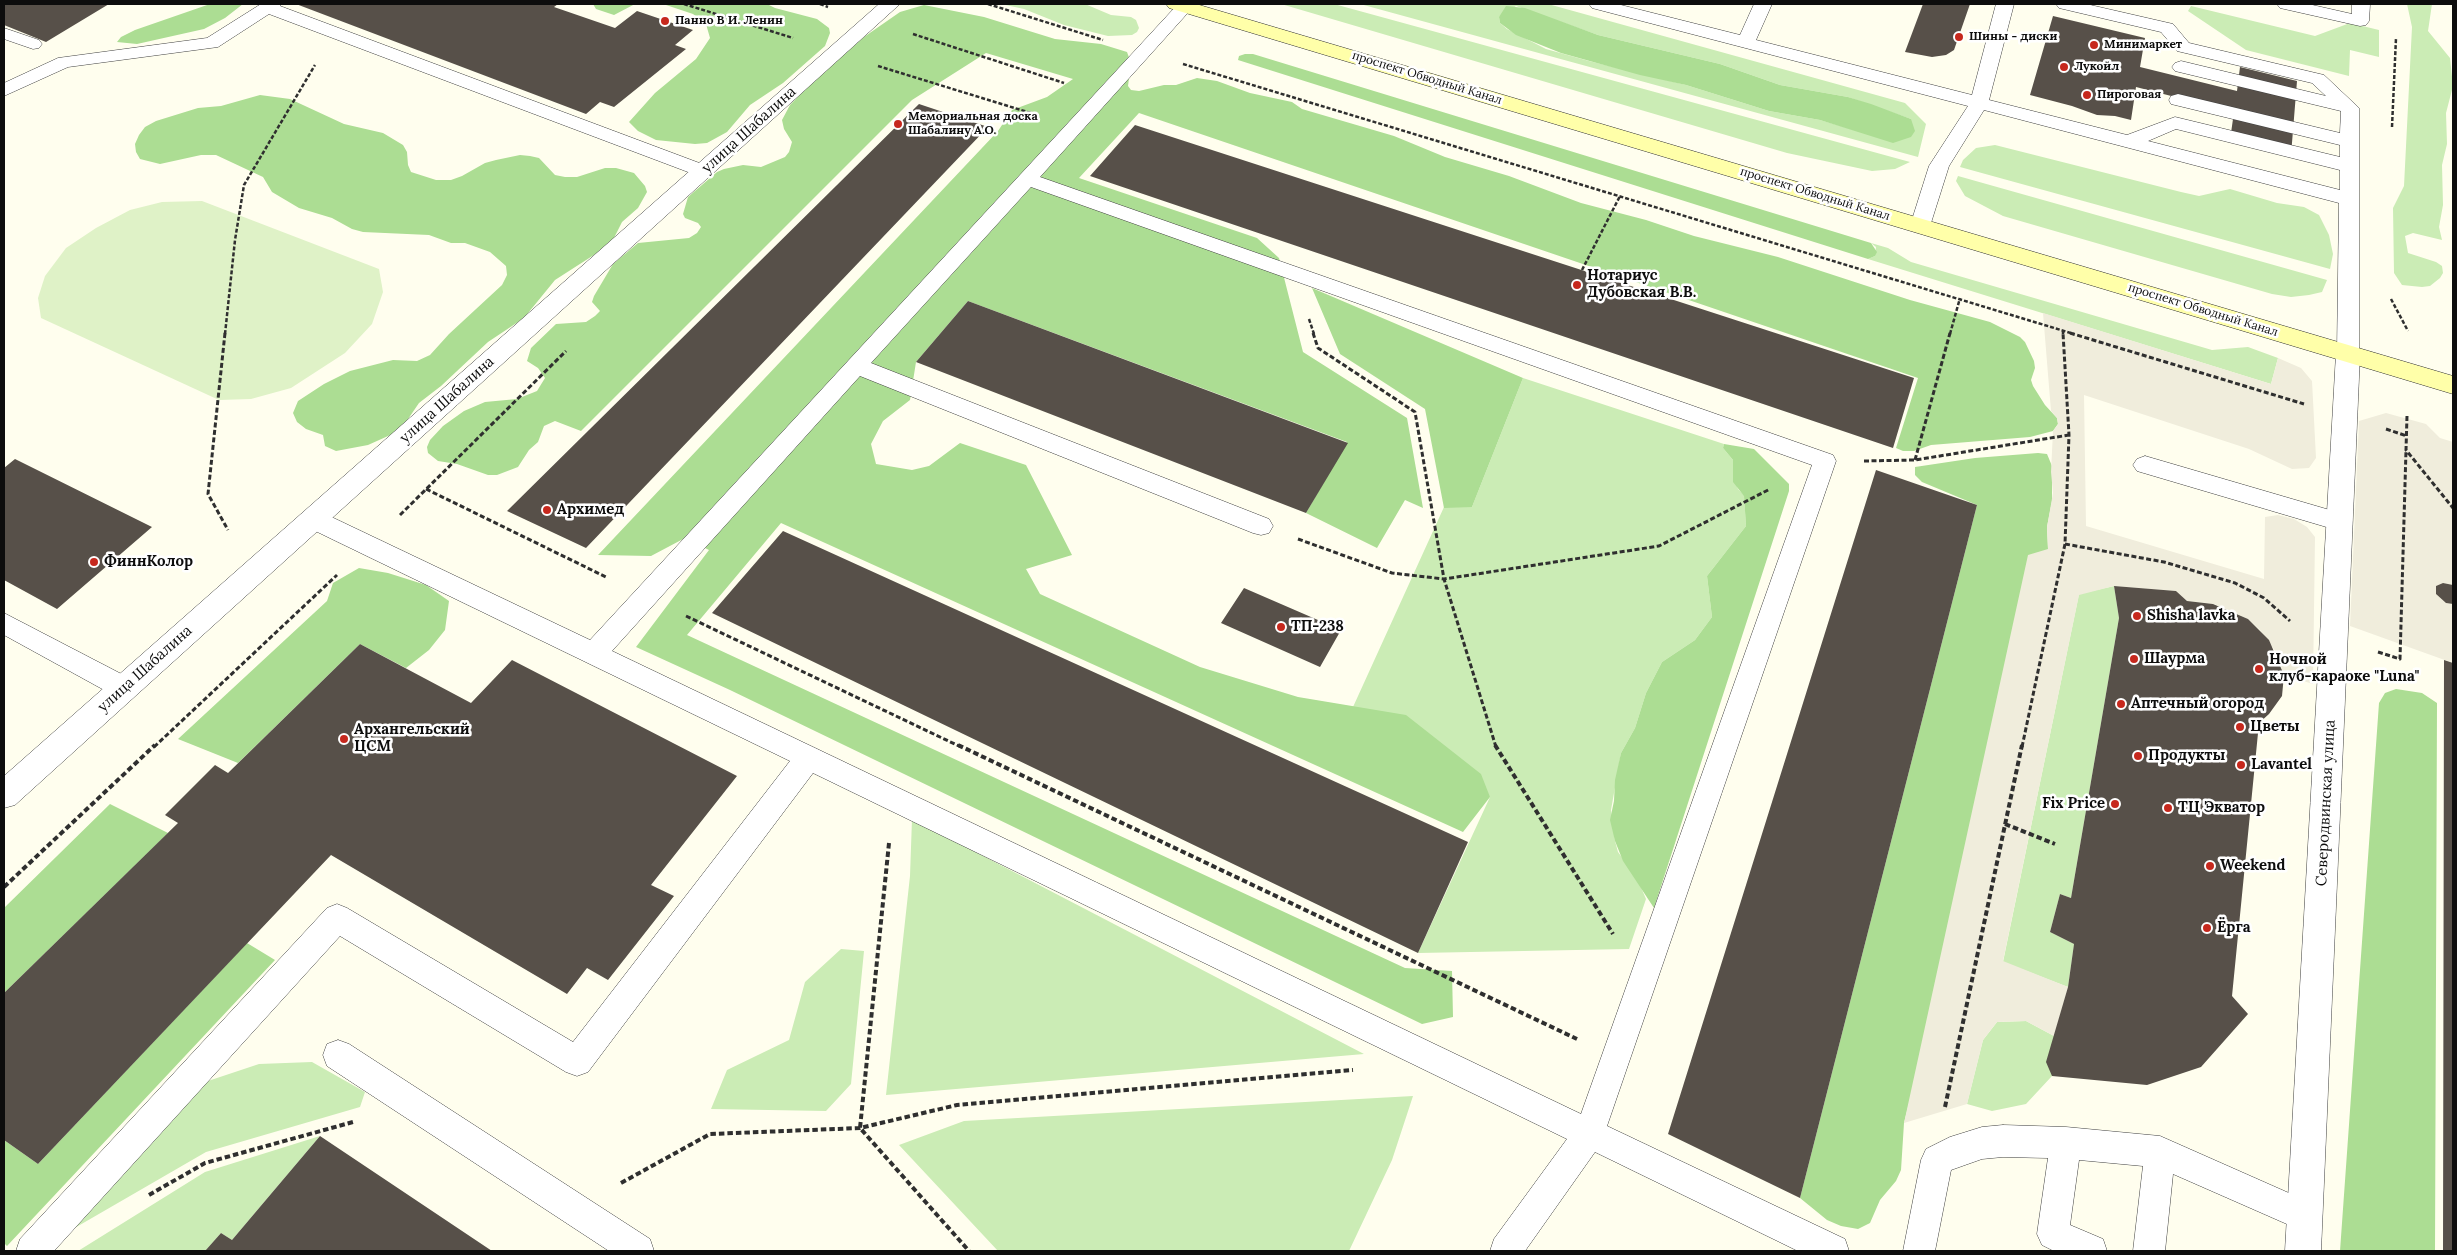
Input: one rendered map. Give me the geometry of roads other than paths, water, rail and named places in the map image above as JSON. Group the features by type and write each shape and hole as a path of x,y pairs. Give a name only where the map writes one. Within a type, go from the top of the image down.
{"main road":[{"name":"проспект Обводный Канал","path":"1180,5 2453,385"}],"street":[{"name":"улица Шабалина","path":"4,795 890,4"},
{"name":"Северодвинская улица","path":"2303,1251 2348,354"}],"lane":[{"path":"1598,4 2348,199"},
{"path":"1746,43 1763,4"},
{"path":"1920,226 1939,166 1979,104 2005,4"},
{"path":"2065,4 2167,28 2183,47 2318,79 2350,108 2348,354"},
{"path":"2145,23 2147,4"},
{"path":"2286,4 2360,21 2361,4"},
{"path":"4,90 64,62 212,43 269,5 334,32 703,171"},
{"path":"593,654 1103,96 1180,5"},
{"path":"4,32 33,44"},
{"path":"2175,123 2183,47"},
{"path":"2181,67 2350,108"},
{"path":"2178,100 2349,142"},
{"path":"2127,142 2175,123 2349,166"},
{"path":"1027,179 1825,461 1589,1134 1506,1251"},
{"path":"856,366 1261,526"},
{"path":"2145,465 2340,522"},
{"path":"313,519 1833,1251"},
{"path":"4,623 124,688"},
{"path":"32,1251 336,918 577,1061 808,758"},
{"path":"338,1055 638,1251"},
{"path":"1919,1251 1936,1160 1950,1153 1982,1143 2036,1141 2160,1152 2305,1216"},
{"path":"2066,1143 2053,1234 2091,1251"},
{"path":"2149,1251 2160,1152"}],"place":[{"name":"Панно В И. Ленин","path":"665,21"},
{"name":"Шины - диски","path":"1959,37"},
{"name":"Минимаркет","path":"2094,45"},
{"name":"Лукойл","path":"2064,67"},
{"name":"Пироговая","path":"2087,95"},
{"name":"Мемориальная доска Шабалину А.О.","path":"898,124"},
{"name":"Нотариус Дубовская В.В.","path":"1577,285"},
{"name":"Архимед","path":"547,510"},
{"name":"ФиннКолор","path":"94,562"},
{"name":"Shisha lavka","path":"2137,616"},
{"name":"ТП-238","path":"1281,627"},
{"name":"Шаурма","path":"2134,659"},
{"name":"Ночной клуб-караоке \"Luna\"","path":"2259,669"},
{"name":"Аптечный огород","path":"2121,704"},
{"name":"Цветы","path":"2240,727"},
{"name":"Архангельский ЦСМ","path":"344,739"},
{"name":"Продукты","path":"2138,756"},
{"name":"Lavantel","path":"2241,765"},
{"name":"Fix Price","path":"2115,804"},
{"name":"ТЦ Экватор","path":"2168,808"},
{"name":"Weekend","path":"2210,866"},
{"name":"Ёрга","path":"2207,928"}]}
